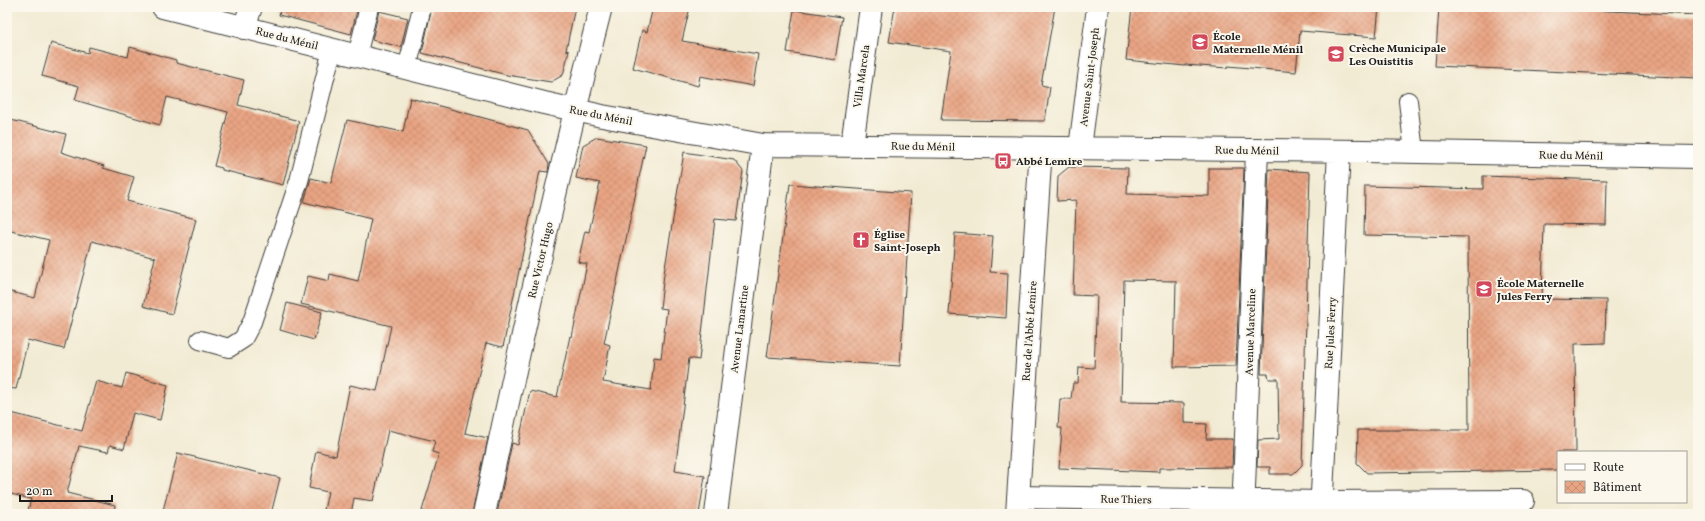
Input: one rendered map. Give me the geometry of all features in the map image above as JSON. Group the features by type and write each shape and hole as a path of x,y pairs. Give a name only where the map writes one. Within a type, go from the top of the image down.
{"street":[{"name":"Rue du Ménil","path":"163,7 575,110 763,145 1339,151 1698,157"},
{"path":"244,28 251,7"},
{"name":"Rue Victor Hugo","path":"484,514 507,403 575,110 601,7"},
{"name":"Villa Marcela","path":"852,146 871,7"},
{"name":"Avenue Saint-Joseph","path":"1080,148 1098,7"},
{"name":"Avenue Lamartine","path":"716,514 763,145"},
{"name":"Rue de l'Abbé Lemire","path":"1018,506 1041,148"},
{"name":"Avenue Marceline","path":"1243,507 1257,150"},
{"name":"Rue Jules Ferry","path":"1321,508 1339,151"},
{"name":"Rue Thiers","path":"1018,506 1321,508 1523,501"}],"lane":[{"path":"357,56 369,7"},
{"path":"408,69 422,7"},
{"path":"200,340 229,348 243,339 252,322 299,181 332,50"},
{"path":"1408,101 1414,152"}],"building":[{"path":"281,7 358,7 351,34 279,15"},
{"path":"432,7 575,7 566,50 569,51 563,75 551,82 507,75 422,53"},
{"path":"653,7 690,7 682,41 758,54 753,86 700,76 698,86 633,68 642,30 647,32"},
{"path":"895,7 1055,7 1041,85 1050,87 1045,121 941,120 951,51 889,42"},
{"path":"1132,7 1379,7 1376,37 1300,31 1296,72 1228,66 1228,68 1185,66 1126,60"},
{"path":"1439,7 1519,7 1698,15 1698,78 1435,66"},
{"path":"794,10 842,17 835,60 787,52"},
{"path":"379,11 408,18 401,47 372,40"},
{"path":"51,43 88,53 89,47 128,57 130,47 176,60 176,63 244,80 238,105 299,121 283,185 222,170 222,168 214,166 228,112 167,97 160,125 75,100 79,86 42,76"},
{"path":"410,98 528,130 549,164 548,172 540,171 503,347 486,343 465,433 488,438 472,514 421,514 439,454 432,452 435,441 388,430 373,501 354,498 351,514 323,514 328,492 309,488 316,451 336,456 350,385 377,391 391,326 301,304 308,276 329,281 330,274 358,281 371,219 304,202 311,178 331,183 347,120 403,132"},
{"path":"7,119 66,134 61,152 104,166 103,168 134,177 127,201 196,219 172,314 143,306 155,258 92,241 64,349 28,340 16,389 7,388 7,291 35,298 49,240 7,230"},
{"path":"597,137 646,145 604,343 610,345 603,382 651,390 654,357 661,358 667,309 660,308 664,274 684,152 734,160 743,171 736,221 715,219 699,360 689,358 675,471 705,476 699,514 497,514 512,443 518,445 530,391 557,397 570,336 572,337 587,264 578,262 585,231 589,232 600,183 576,178 583,145"},
{"path":"1069,167 1128,168 1127,194 1209,196 1209,168 1244,168 1236,366 1174,367 1176,281 1124,280 1121,402 1184,403 1184,423 1207,424 1206,439 1233,439 1232,467 1159,468 1159,472 1059,468 1062,428 1058,428 1060,399 1071,399 1073,383 1078,383 1079,367 1094,368 1097,296 1073,295 1076,200 1057,201 1058,176"},
{"path":"1269,169 1310,172 1302,465 1293,474 1270,474 1270,467 1257,467 1258,440 1279,439 1278,379 1269,379 1268,374 1261,374"},
{"path":"1483,176 1607,180 1606,225 1544,224 1542,299 1606,300 1605,343 1575,344 1576,451 1557,451 1557,470 1367,473 1357,463 1358,430 1469,430 1468,237 1364,235 1365,186 1483,189"},
{"name":"Église Saint-Joseph","path":"790,184 911,193 900,366 767,357"},
{"path":"955,233 993,236 990,272 1008,273 1006,318 949,314"},
{"path":"287,303 322,312 314,340 280,330"},
{"path":"126,373 168,385 160,420 133,413 124,449 110,445 108,452 79,446 67,493 115,505 114,514 27,514 31,499 7,493 7,412 82,431 96,381 122,388"},
{"path":"178,453 280,478 271,514 162,514"}],"place":[{"name":"École Maternelle Ménil","path":"1200,42"},
{"name":"Crèche Municipale Les Ouistitis","path":"1336,54"},
{"name":"Abbé Lemire","path":"1003,161"},
{"name":"Église Saint-Joseph","path":"861,240"},
{"name":"École Maternelle Jules Ferry","path":"1484,289"}]}
